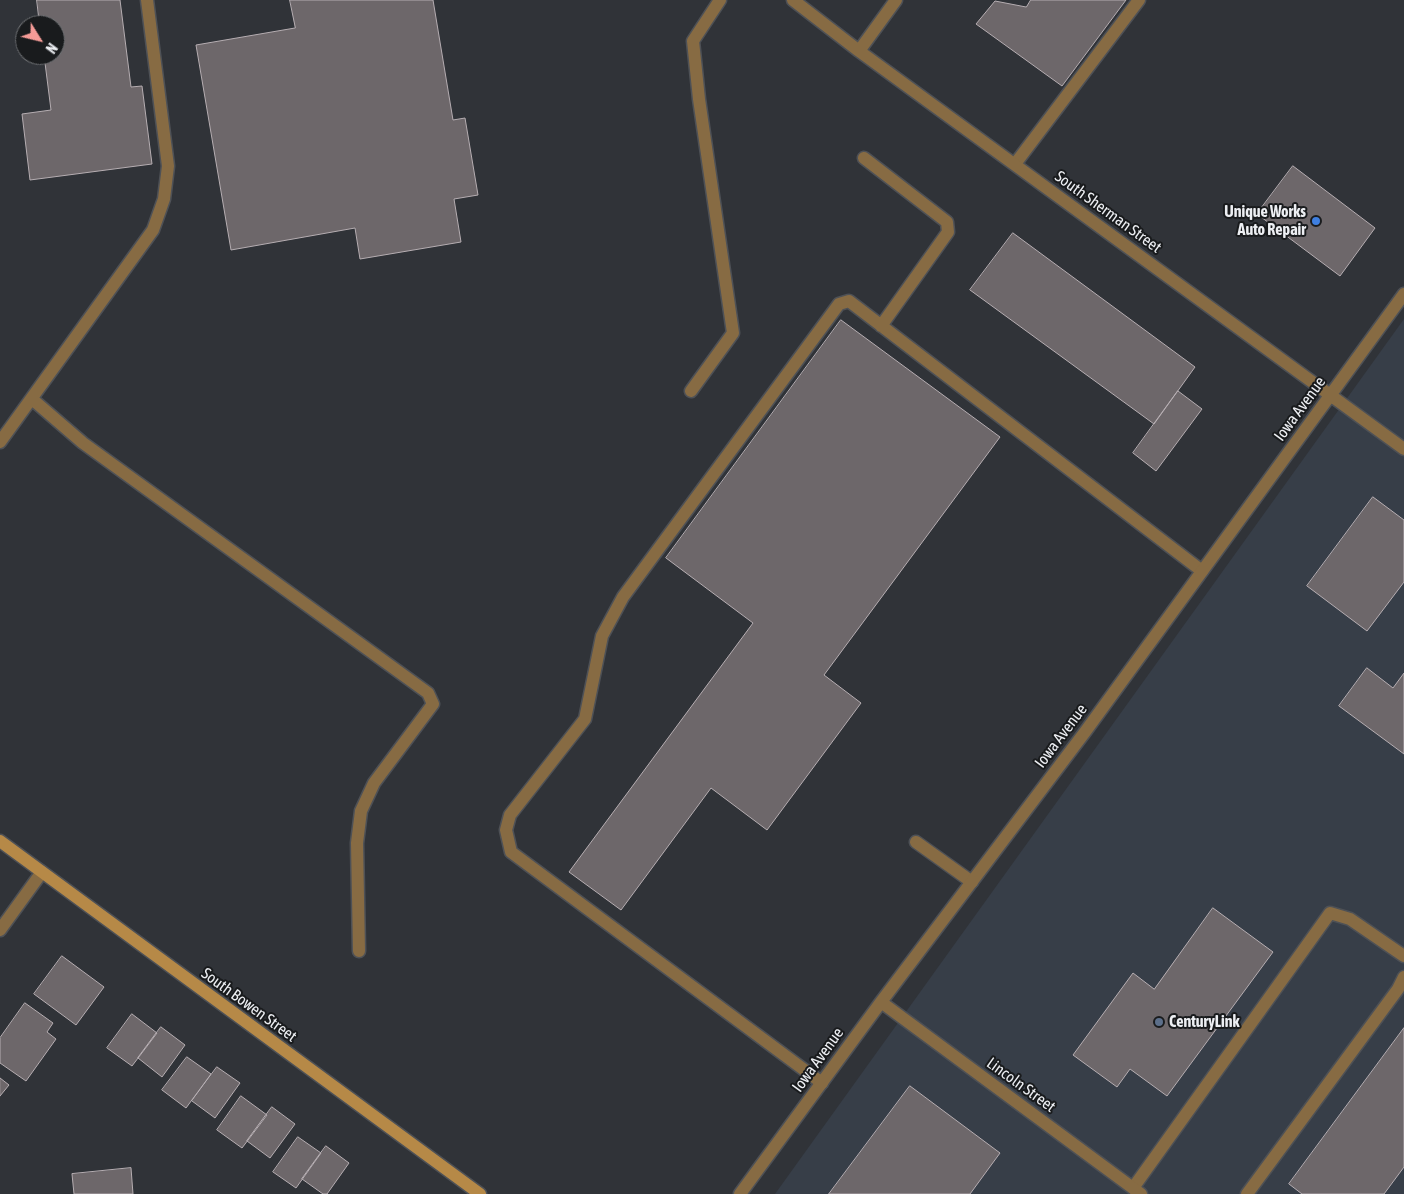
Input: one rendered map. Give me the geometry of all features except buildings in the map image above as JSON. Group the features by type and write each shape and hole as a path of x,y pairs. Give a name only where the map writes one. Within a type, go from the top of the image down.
{"street":[{"path":"0,442 153,230 164,200 168,166 147,0"},
{"path":"691,391 733,333 699,99 693,41 720,0"},
{"name":"South Sherman Street","path":"793,0 859,51 1404,449"},
{"path":"859,51 896,0"},
{"path":"1015,164 1139,0"},
{"path":"864,158 947,222 948,232 882,326"},
{"name":"Iowa Avenue","path":"740,1194 881,1002 1085,732 1404,294"},
{"path":"822,1083 511,852 506,830 510,815 585,719 602,636 623,597 839,304 849,301 1202,571"},
{"path":"32,399 83,443 428,693 433,704 374,783 361,811 358,843 359,951"},
{"name":"South Bowen Street","path":"0,841 480,1194"},
{"path":"916,842 972,882"},
{"path":"0,930 42,872"},
{"path":"1137,1191 1330,913 1350,919 1404,956"},
{"path":"1247,1194 1398,989 1404,977"},
{"name":"Lincoln Street","path":"881,1002 1137,1191"}],"shaded area":[{"path":"1404,319 1404,1194 775,1194"}],"place":[{"name":"Unique Works Auto Repair","path":"1316,221"},
{"name":"CenturyLink","path":"1159,1022"}]}
